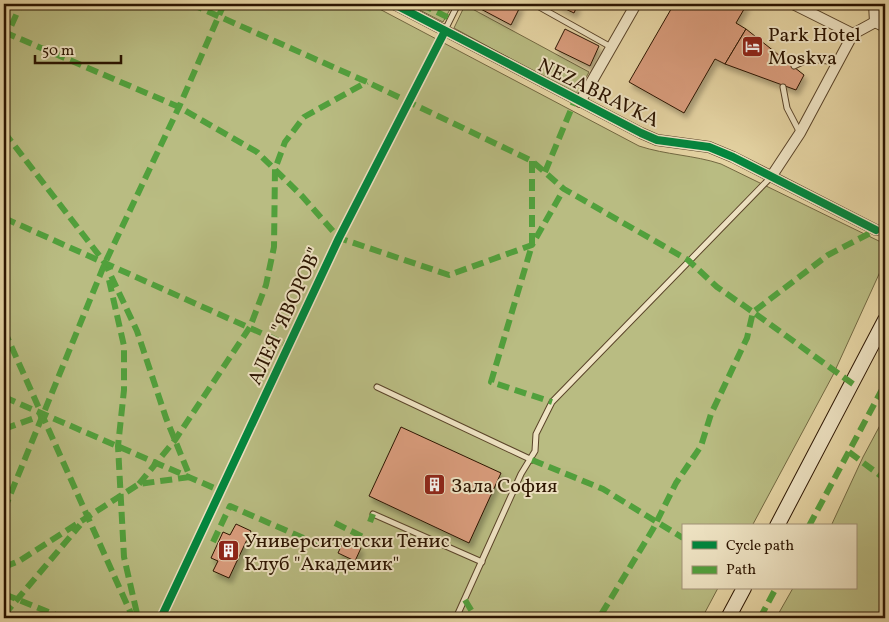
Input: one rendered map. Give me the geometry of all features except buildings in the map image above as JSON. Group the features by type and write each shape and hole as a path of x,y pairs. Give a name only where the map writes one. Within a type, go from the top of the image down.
{"main road":[{"path":"778,524 885,320"},
{"path":"728,618 743,590"}],"street":[{"name":"NEZABRAVKA","path":"394,4 641,134 657,140 709,147 876,230"},
{"path":"580,102 636,4"},
{"path":"792,4 853,34"},
{"path":"874,4 874,22"},
{"path":"771,177 800,133 853,34 874,22"},
{"path":"874,22 885,27"}],"lane":[{"path":"445,31 458,4"},
{"path":"534,4 611,47"},
{"path":"794,66 809,59 839,62"},
{"path":"783,87 787,108 800,133"},
{"path":"456,618 521,474 532,460 537,443 536,434 552,402 771,177"},
{"path":"377,387 532,460"},
{"path":"373,514 482,562"}],"green space":[{"path":"4,4 370,4 639,146 721,164 885,244 885,261 833,375 753,524 682,524 682,590 717,590 702,618 4,618"},
{"path":"408,4 453,4 443,22"},
{"path":"465,5 589,72 577,95 454,28"},
{"path":"885,416 885,618 776,618 792,590 856,590 856,524 832,524 863,457"}],"marked path":[{"path":"4,42 21,4"},
{"path":"191,4 367,82 532,161 564,189 688,260 717,287 753,312 747,338 711,414 701,446 676,483 653,529 599,618"},
{"path":"4,510 105,263 179,107 224,4"},
{"path":"421,4 451,19"},
{"path":"4,32 179,107 257,152 302,196 339,238 449,275 532,245 564,189"},
{"path":"139,484 175,440 250,327 266,285 274,247 275,169 285,142 304,117 367,82"},
{"path":"545,172 575,100"},
{"path":"4,132 105,263 137,331 166,418 190,477 139,484 19,561 4,567"},
{"path":"532,161 532,245 491,382 552,402"},
{"path":"4,218 288,345"},
{"path":"853,384 753,312 828,255 876,230"},
{"path":"109,280 124,346 124,390 118,446 124,557 138,618"},
{"path":"4,330 133,618"},
{"path":"810,524 885,384"},
{"path":"4,397 221,491"},
{"path":"4,429 43,415"},
{"path":"849,452 885,479"},
{"path":"532,460 603,489 682,537"},
{"path":"213,542 230,506 324,547"},
{"path":"370,522 373,514"},
{"path":"335,523 363,537"},
{"path":"4,615 80,525"},
{"path":"760,618 775,590"},
{"path":"4,594 63,618"},
{"path":"465,600 476,618"}],"cycle path":[{"path":"394,4 641,133 657,140 709,147 733,157 876,230"},
{"name":"АЛЕЯ \"ЯВОРОВ\"","path":"161,618 339,238 445,31"}],"place":[{"name":"Park Hotel Moskva","path":"752,46"},
{"name":"Зала София","path":"435,485"},
{"name":"Университетски Тенис Клуб \"Академик\"","path":"228,551"}]}
